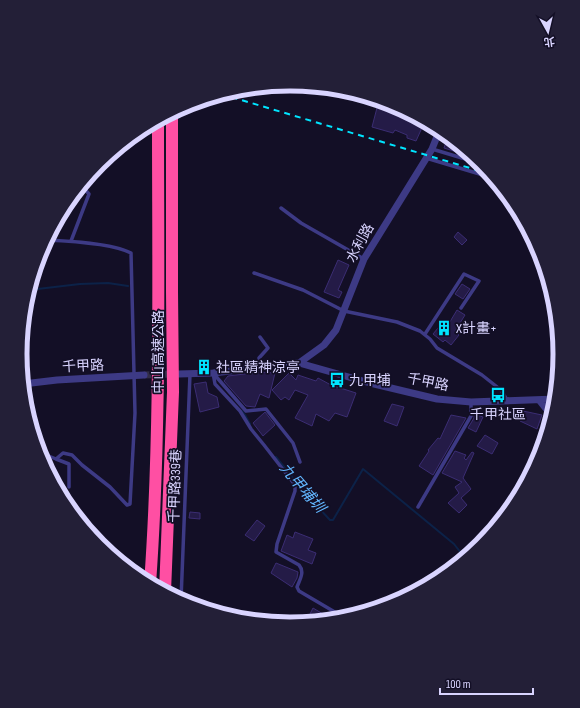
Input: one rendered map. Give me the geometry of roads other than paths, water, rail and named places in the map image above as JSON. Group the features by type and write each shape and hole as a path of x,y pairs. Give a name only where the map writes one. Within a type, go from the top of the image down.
{"highway":[{"name":"中山高速公路","path":"165,586 173,392 172,291 174,118"},
{"name":"中山高速公路","path":"150,577 154,504 157,363 158,127"}],"street":[{"name":"水利路","path":"300,363 318,349 336,330 364,259 432,149 437,136"},
{"name":"千甲路","path":"179,374 300,363 370,383 437,399 471,402 549,400"},
{"name":"千甲路","path":"29,383 58,380 144,375"},
{"path":"540,401 547,410"}],"lane":[{"path":"432,149 467,159"},
{"path":"426,158 481,173"},
{"path":"71,241 89,194 85,189"},
{"path":"281,208 301,223 364,259"},
{"path":"53,240 98,244 126,250 131,253 135,413 130,504 126,505 110,487 82,465 72,455 63,453 56,459"},
{"path":"254,273 303,290 344,310 397,322 425,334 437,348 482,375 501,390 508,401"},
{"path":"425,334 464,274 479,281 461,308"},
{"path":"260,337 268,348 259,358 261,367"},
{"path":"212,372 246,411 266,409 293,443 300,462"},
{"path":"212,372 215,384 240,411 251,429 295,485 295,491 277,544 276,552 299,565 301,568 302,573 297,587 299,591 336,613"},
{"name":"千甲路339巷","path":"181,593 190,374"},
{"path":"418,507 471,416 471,402"},
{"path":"47,455 70,464 69,487"}],"waterway":[{"name":"九甲埔圳","path":"35,289 80,284 108,283 128,286"},
{"name":"九甲埔圳","path":"242,411 250,424"},
{"name":"九甲埔圳","path":"276,457 305,493 330,520 333,520 363,469 454,544 461,553"}],"tunnel":[{"path":"144,375 177,374"}],"railway":[{"path":"233,97 478,171"}],"place":[{"name":"X計畫+","path":"444,328"},
{"name":"社區精神涼亭","path":"204,367"},
{"name":"九甲埔","path":"337,380"},
{"name":"千甲社區","path":"498,395"}]}
